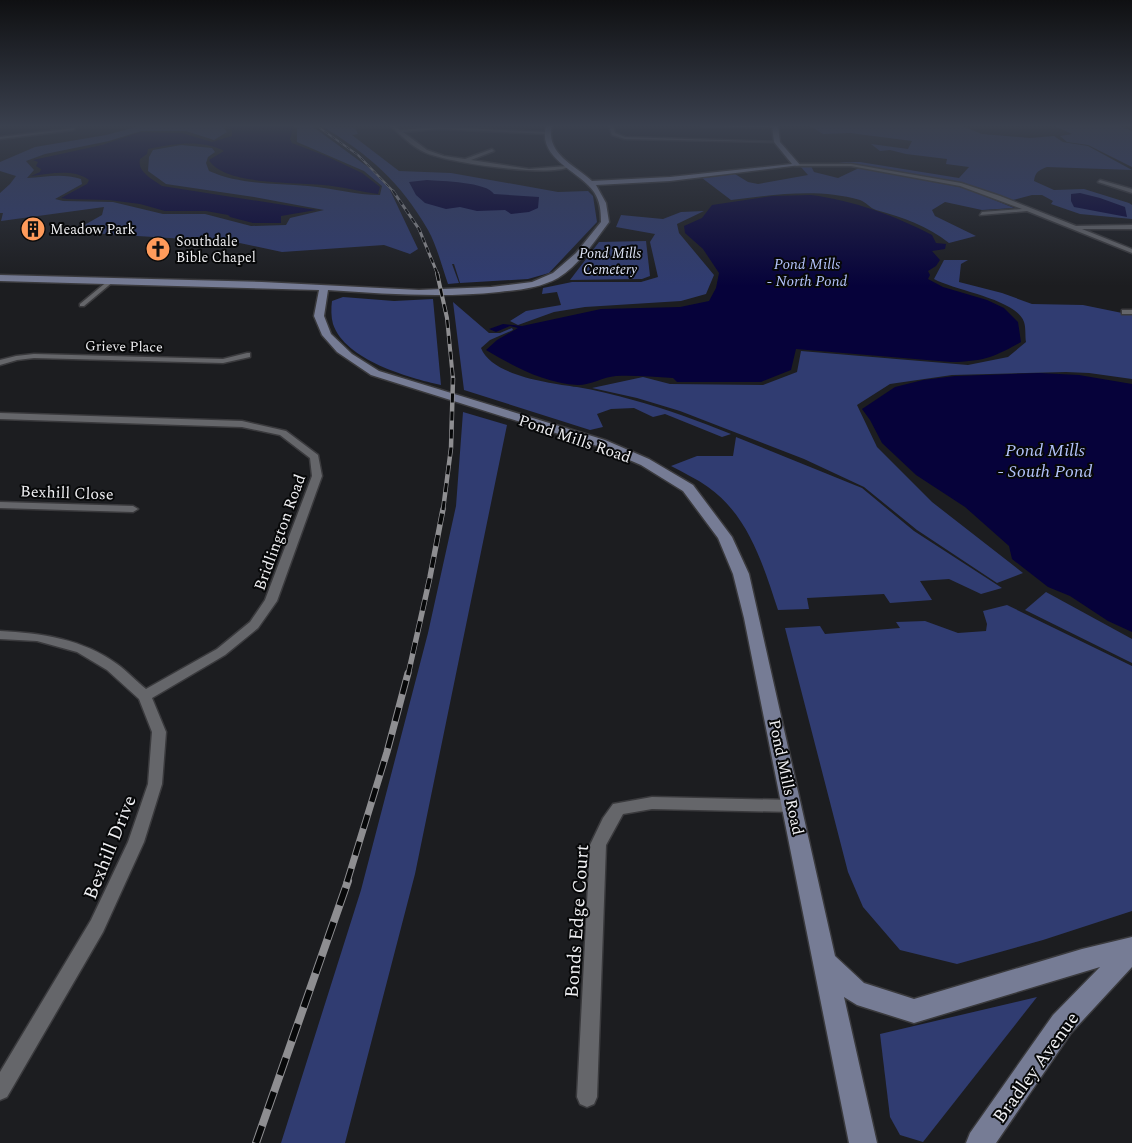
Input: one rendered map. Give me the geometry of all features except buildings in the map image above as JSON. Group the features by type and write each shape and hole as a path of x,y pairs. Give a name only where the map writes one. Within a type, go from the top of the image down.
{"main road":[{"path":"0,278 324,288 404,293 442,293 514,287 546,280 561,271 578,256 606,222 605,205 598,191 586,179"},
{"path":"591,183 663,179"},
{"name":"Pond Mills Road","path":"324,288 318,314 325,333 346,357 375,373 601,443 645,462 688,488 725,537 741,574 793,806 863,1143"},
{"path":"825,962 857,993 914,1011 1082,960 1132,949"},
{"name":"Bradley Avenue","path":"980,1143 1062,1024 1132,949"}],"street":[{"path":"933,179 960,185 1132,250"},
{"path":"1100,181 1132,191"},
{"path":"982,214 1027,210"},
{"path":"1071,227 1132,227"},
{"path":"82,305 111,281"},
{"name":"Grieve Place","path":"0,363 16,358 34,356 223,361 247,355"},
{"name":"Bridlington Road","path":"0,416 242,424 283,433 315,457 317,476 270,601 254,625 221,652 145,696"},
{"name":"Bexhill Close","path":"0,505 133,509"},
{"name":"Bexhill Drive","path":"0,635 37,637 80,649 112,667 145,696 159,732 155,784 136,842 97,926 0,1090"},
{"name":"Bonds Edge Court","path":"587,1097 598,845 608,823 618,808 652,803 793,806"}],"green space":[{"path":"13,179 81,179 82,184 55,199 63,201 113,202 163,214 205,214 251,226 286,225 290,218 324,210 166,184 160,179 235,179 380,195 382,186 374,179 381,179 389,188 418,249 410,254 384,245 282,252 235,242 72,232 102,215 104,207 1,221 3,213 0,213 0,193"},
{"path":"391,179 487,179 558,192 588,191 593,196 597,222 549,273 528,279 460,283 454,264 452,264 459,283 448,284 428,230"},
{"path":"704,179 744,179 758,184 784,179 919,179 965,188 1014,208 982,210 945,202 932,210 935,216 976,236 949,243 924,227 876,210 860,200 844,196 812,193 731,200"},
{"path":"936,179 1034,179 1034,181 1054,190 1084,189 1129,203 1132,205 1132,219 1080,214 1051,204 1053,201 1042,195 1032,195 1013,200 957,183"},
{"path":"704,211 677,224 679,233 714,275 706,294 681,301 585,307 554,312 518,325 510,321 526,311 561,305 557,292 542,294 543,288 572,282 641,282 658,277 650,242 655,234 616,227 621,215 663,219 681,212"},
{"name":"Pond Mills Cemetery","path":"646,241 650,276 642,279 570,280 599,242"},
{"path":"944,260 968,260 961,264 959,282 1002,293 1032,304 1083,305 1132,315 1132,379 1066,372 952,375 890,384 857,405 877,447 932,502 1023,573 997,583 917,530 864,487 804,459 680,411 637,398 592,388 643,377 670,384 763,385 797,372 801,351 968,365 1008,357 1026,342 1024,322 1019,314 998,301 934,279"},
{"path":"343,297 394,301 433,299 441,385 396,372 379,365 350,348 340,337 332,318 332,301"},
{"path":"453,302 489,333 500,333 512,328 513,330 490,340 481,348 487,358 509,372 633,400 658,407 731,434 722,437 665,414 653,417 634,408 611,409 597,414 603,427 590,430 464,390"},
{"path":"463,412 507,425 415,874 345,1143 281,1143 361,890 428,633 456,506"},
{"path":"736,437 862,488 914,531 1002,588 981,594 949,579 920,581 932,600 890,603 884,594 807,598 809,609 778,610 753,542 734,512 708,487 671,466 697,456 733,456"},
{"path":"1046,592 1132,639 1132,663 1025,610"},
{"path":"1007,605 1132,666 1132,911 1043,940 957,964 900,950 863,907 848,872 785,628 820,626 825,634 900,628 896,622 925,621 958,633 986,631 987,624 983,611"},
{"path":"1037,997 923,1142 900,1135 890,1117 880,1034"}],"water":[{"path":"152,179 162,186 316,210 281,216 281,223 253,223 228,215 206,211 165,211 140,204 109,200 61,198 87,184 89,180"},
{"path":"250,179 370,179 380,187 378,194 332,186"},
{"path":"427,180 474,185 490,190 494,194 539,197 538,208 529,212 511,214 505,210 477,211 460,207 446,209 425,203 416,195 409,182"},
{"path":"1080,193 1125,207 1127,217 1074,207 1071,201 1071,194"},
{"name":"Pond Mills - North Pond","path":"811,195 858,205 889,215 932,235 936,243 946,244 945,249 932,251 940,260 936,266 928,271 930,275 928,279 943,287 987,300 1004,308 1018,322 1021,342 988,358 951,362 796,349 791,370 761,382 677,382 673,378 623,376 578,385 542,378 486,350 497,340 518,328 510,326 496,332 489,329 503,324 522,326 601,309 680,307 709,301 716,288 719,273 703,249 685,233 684,226 702,218 712,205 772,196"},
{"name":"Pond Mills - South Pond","path":"1039,373 1079,375 1132,384 1132,632 1108,621 1070,596 1048,587 1012,559 1009,546 965,507 916,475 882,443 862,409 895,387 923,380 955,376"}],"railway":[{"path":"382,179 394,192"},
{"path":"393,191 419,229 438,275"},
{"path":"437,273 447,318 453,379"},
{"path":"443,510 451,448 453,379"},
{"path":"408,675 443,509"},
{"path":"347,882 387,752 408,673"},
{"path":"256,1143 348,881"}],"place":[{"name":"Meadow Park","path":"33,229"},
{"name":"Southdale Bible Chapel","path":"158,249"}]}
